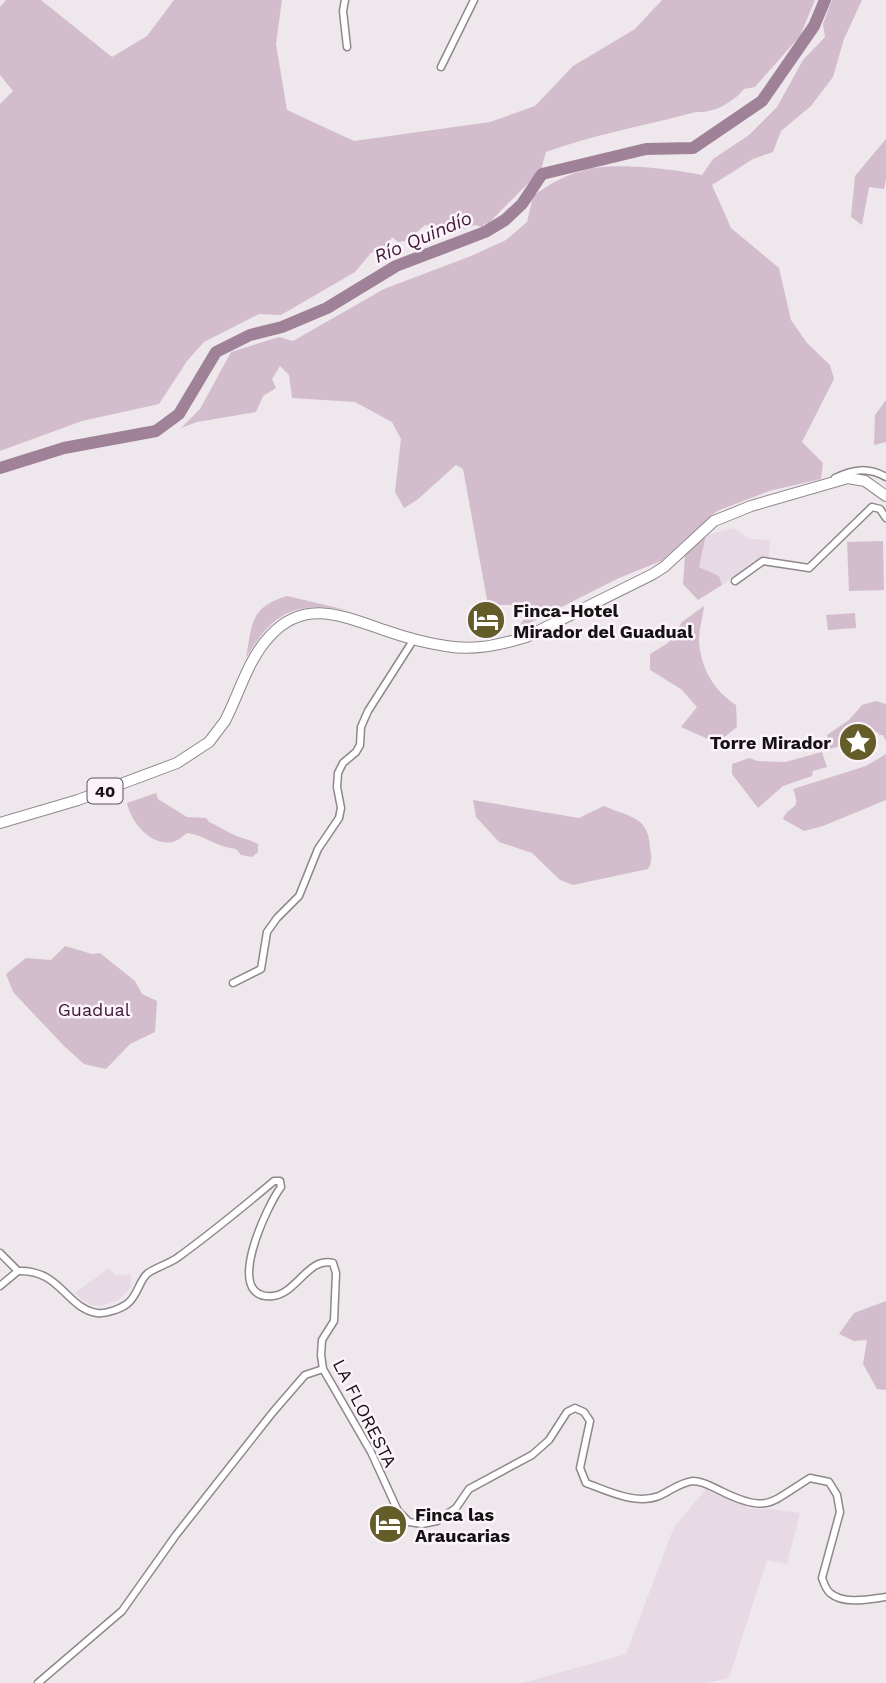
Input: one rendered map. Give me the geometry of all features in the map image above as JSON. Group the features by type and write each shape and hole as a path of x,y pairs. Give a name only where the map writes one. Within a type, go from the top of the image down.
{"main road":[{"name":"40","path":"0,823 108,790 189,757 217,733 264,643 288,621 310,613 329,613 414,639 462,648 489,646 526,637 653,574 714,521 733,512 848,478 873,485 886,496"}],"street":[{"path":"345,0 343,11 347,47"},
{"path":"441,67 474,0"},
{"path":"825,484 853,470 869,470 886,477"},
{"path":"735,581 762,561 809,568 872,507 880,509 886,519"},
{"path":"233,984 261,968 267,932 299,896 318,849 339,818 341,808 337,787 338,773 343,763 360,745 361,727 368,711 414,639"},
{"name":"LA FLORESTA","path":"18,1271 35,1272 49,1278 71,1298 92,1311 104,1313 117,1309 128,1303 146,1275 179,1256 251,1202 274,1181 280,1181 281,1187 268,1207 247,1275 253,1288 265,1296 273,1296 289,1290 319,1264 327,1261 332,1263 336,1273 334,1321 322,1340 323,1369 371,1452 398,1511 409,1522 422,1524 437,1521 456,1508 469,1489 533,1455 549,1440 567,1412 575,1408 584,1412 590,1421 580,1468 586,1483 628,1498 655,1497 693,1481 704,1483 739,1500 770,1504 810,1478 829,1482 837,1495 840,1512 822,1578 829,1592 837,1597 863,1601 886,1597"},
{"path":"0,1253 18,1271 0,1286"},
{"path":"38,1683 122,1611 176,1535 273,1412 306,1375 323,1369"}],"shaded area":[{"path":"734,528 750,539 770,540 769,557 753,561 722,585 718,576 699,567 706,535"},
{"path":"109,1268 116,1276 130,1274 132,1286 118,1300 101,1306 91,1305 75,1293"},
{"path":"707,1488 751,1509 800,1513 787,1564 767,1560 729,1678 706,1683 522,1683 626,1654 674,1527"}],"green space":[{"path":"6,0 41,0 112,57 147,36 174,0 282,0 276,44 287,110 354,141 490,122 535,106 573,66 635,29 662,0 815,0 800,36 755,87 744,89 723,106 546,152 541,170 489,223 482,227 475,225 464,229 452,226 450,232 437,231 435,227 425,225 407,241 398,242 392,237 387,247 371,253 355,272 281,315 259,314 204,342 187,361 159,404 82,421 0,451 0,104 13,91 0,75 0,7"},
{"path":"832,0 862,0 844,39 833,77 811,106 781,131 773,152 753,159 712,185 731,228 779,268 791,320 807,343 830,365 834,379 802,442 823,463 821,479 769,491 717,511 661,561 619,578 516,630 527,615 517,605 488,605 463,469 456,465 417,500 404,508 395,492 401,439 392,422 355,402 292,398 289,375 280,366 272,379 276,388 263,396 256,412 197,422 181,428 200,409 231,352 279,337 293,341 384,289 506,240 527,222 533,196 562,178 594,168 625,166 702,175 713,159 749,135 777,107 803,60 825,37 823,24"},
{"path":"886,139 884,189 869,187 862,225 851,217 855,176"},
{"path":"886,400 886,442 874,445 875,415"},
{"path":"706,535 699,567 719,576 722,585 698,600 683,584 685,555"},
{"path":"883,541 884,590 849,591 847,542"},
{"path":"287,596 351,611 316,607 289,613 277,619 267,629 246,658 252,626 259,611 275,600"},
{"path":"704,606 699,640 702,660 721,693 736,705 737,727 717,743 681,727 697,707 681,689 650,670 650,654 668,643 682,622"},
{"path":"855,613 856,628 828,630 826,615"},
{"path":"876,701 886,704 886,741 878,732 848,739 849,744 829,749 827,735 849,720 862,705"},
{"path":"822,752 827,767 813,771 812,776 783,786 758,808 732,774 732,764 749,758 785,762"},
{"path":"886,754 886,800 804,831 783,819 796,804 793,789 866,766"},
{"path":"156,793 158,799 187,817 206,818 230,833 258,844 258,852 252,857 241,855 236,849 187,833 172,842 156,840 149,836 137,825 127,803"},
{"path":"473,800 579,818 604,806 642,824 649,837 651,863 648,869 573,885 560,880 532,853 499,842 476,817"},
{"name":"Guadual","path":"65,946 92,954 100,953 135,981 142,994 157,1001 155,1032 130,1044 106,1069 84,1064 64,1046 13,992 6,974 26,958 51,960"},
{"path":"886,1301 886,1390 877,1389 863,1364 867,1340 854,1341 839,1334 854,1313"}],"waterway":[{"name":"Río Quindío","path":"0,468 64,448 156,431 179,414 216,352 250,335 282,327 327,308 396,266 485,232 505,220 522,204 542,174 646,149 693,148 762,101 814,26 825,0"}],"place":[{"name":"Finca-Hotel Mirador del Guadual","path":"486,620"},
{"name":"Torre Mirador","path":"858,742"},
{"name":"Finca las Araucarias","path":"388,1524"}]}
